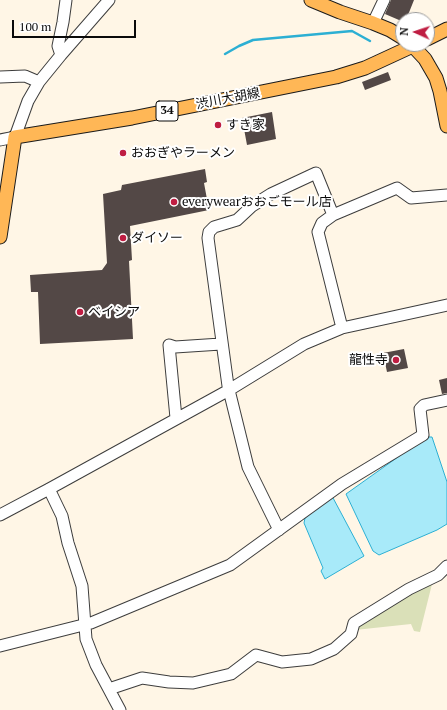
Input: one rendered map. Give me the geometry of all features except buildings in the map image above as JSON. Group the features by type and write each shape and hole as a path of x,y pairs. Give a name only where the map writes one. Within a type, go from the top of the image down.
{"main road":[{"path":"311,0 373,23 395,33"},
{"path":"435,35 447,29"},
{"name":"渋川大胡線","path":"16,137 132,118 336,77 365,68 395,52"},
{"path":"419,52 425,59 436,78 447,126"},
{"path":"0,237 16,137"}],"street":[{"path":"61,55 58,51 58,43 66,0"},
{"path":"0,140 16,137 28,101 39,82 109,0"},
{"path":"373,23 384,0"},
{"path":"0,77 25,76 39,82"},
{"path":"279,530 248,466 229,390 221,344 208,238 209,232 211,229 237,220 252,206 271,194 316,173 333,215"},
{"path":"342,328 318,232 322,223 333,215 397,188 411,198 447,195"},
{"path":"0,514 49,489 229,390 304,344 342,328 447,305"},
{"path":"176,418 169,345 175,347 221,344"},
{"path":"0,646 84,625 230,565 342,484 424,434 420,409 424,405 447,400"},
{"path":"49,489 62,516 68,543 82,586 86,639 93,657 120,710"},
{"path":"109,689 142,678 169,682 193,683 231,674 256,655 282,662 311,659 334,649 351,634 354,623 409,589 438,575 447,566"}],"green space":[{"path":"433,580 420,632 414,631 411,624 355,630 358,624"}],"water":[{"path":"426,437 432,437 447,482 447,524 437,530 379,555 373,551 346,494"},
{"path":"332,496 364,556 325,579 321,571 323,568 304,523 305,518"}],"waterway":[{"path":"225,54 253,40 352,31 370,41"}],"place":[{"name":"すき家","path":"218,125"},
{"name":"おおぎやラーメン","path":"123,153"},
{"name":"everywearおおごモール店","path":"174,202"},
{"name":"ダイソー","path":"123,238"},
{"name":"ベイシア","path":"80,312"},
{"name":"龍性寺","path":"396,360"}]}
